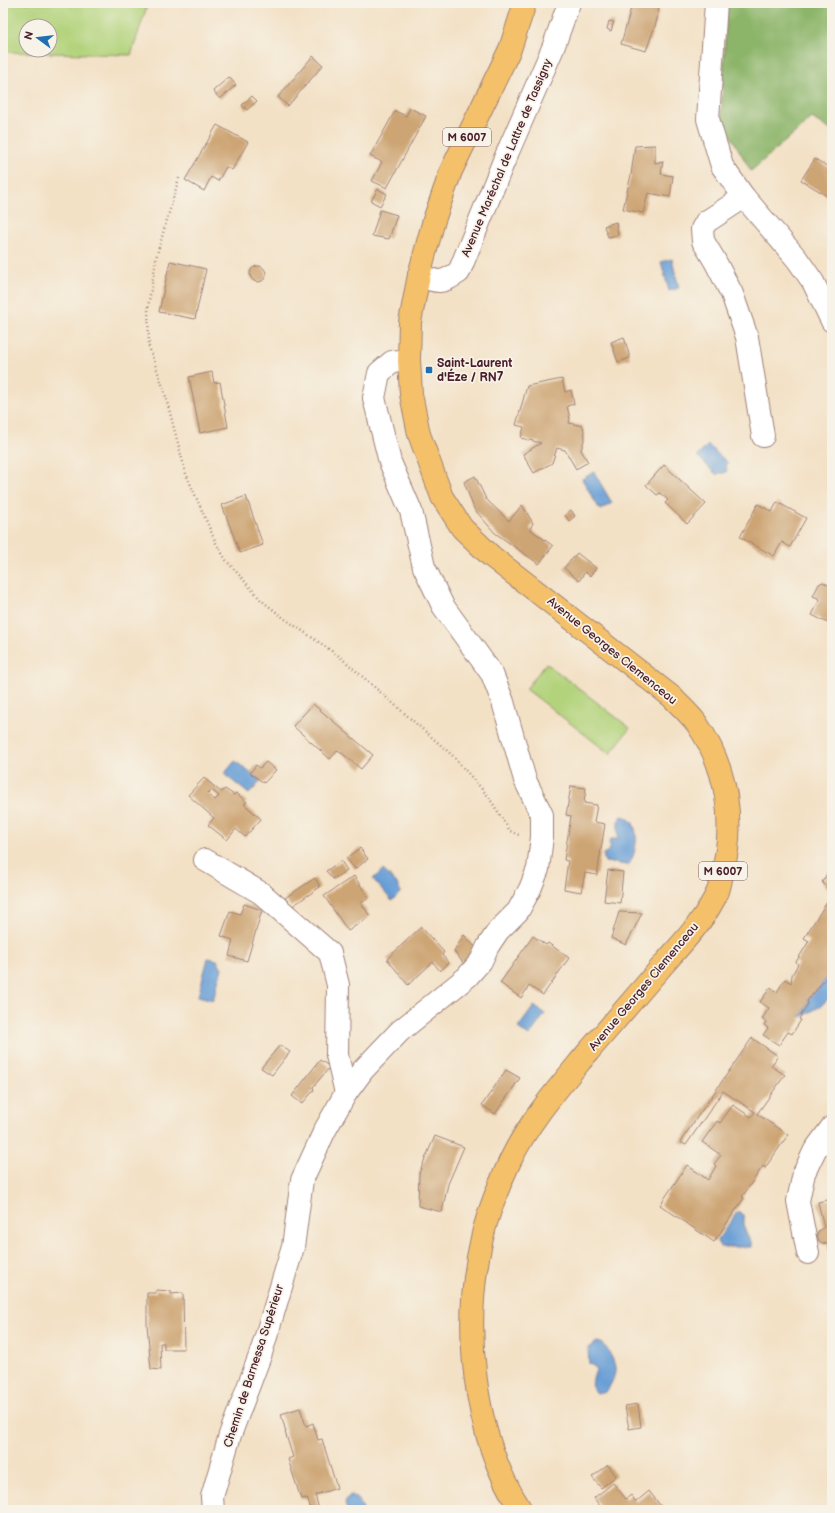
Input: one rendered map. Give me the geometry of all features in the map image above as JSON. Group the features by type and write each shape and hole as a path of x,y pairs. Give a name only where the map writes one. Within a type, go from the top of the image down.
{"main road":[{"name":"Avenue Georges Clemenceau","path":"521,1510 515,1501 495,1458 484,1423 475,1376 472,1337 475,1283 482,1238 495,1197 511,1159 531,1124 588,1052 697,927 718,891 727,856 729,819 725,785 712,751 696,723 672,697 491,556 462,528 442,497 419,434 411,394 408,360 410,322 419,275 434,220 451,171 510,49 525,3"}],"street":[{"name":"Avenue Maréchal de Lattre de Tassigny","path":"419,275 433,280 445,281 458,272 502,163 553,48 569,3"},
{"path":"716,3 708,119 722,166 744,197 797,259 824,302 832,321"},
{"path":"744,197 706,222 702,230 703,241 732,294 747,337 763,436"},
{"name":"Chemin de Barnessa Supérieur","path":"213,1510 212,1497 230,1435 261,1353 293,1247 302,1180 326,1130 346,1093 363,1070 400,1031 467,977 481,961 488,946 498,931 518,911 530,889 538,869 542,837 542,815 525,780 502,702 492,674 443,606 424,567 411,511 390,462 374,398 375,392 379,373 392,362 408,360"},
{"path":"205,860 261,892 330,953 338,985 337,1055 346,1093"},
{"path":"808,1253 798,1201 804,1173 815,1150 832,1127"}],"path":[{"path":"179,178 158,254 148,307 149,347 164,390 186,474 216,543 226,560 261,600 285,619 339,656 452,755 488,796 510,831 526,839 542,837"}],"green space":[{"path":"3,3 148,3 131,55 58,53 58,18 18,18 18,52 3,52"},
{"path":"727,3 832,3 832,131 812,118 751,171 721,119"},
{"path":"546,663 630,728 610,754 526,689"}],"water":[{"path":"672,259 679,288 669,291 661,262"},
{"path":"708,445 728,463 726,466 727,471 724,473 719,473 717,475 697,456"},
{"path":"594,472 612,503 600,510 582,479"},
{"path":"235,761 261,781 249,794 224,774"},
{"path":"622,816 633,823 636,838 634,853 628,865 605,862 603,854 611,847 609,843 611,839 618,839 618,821"},
{"path":"383,870 396,882 401,892 392,901 373,879"},
{"path":"208,958 217,960 222,968 213,1000 198,996"},
{"path":"832,965 832,995 821,1006 799,1018 808,1003 807,1001 829,975"},
{"path":"534,1006 545,1014 529,1036 518,1028"},
{"path":"738,1211 744,1216 744,1228 751,1242 751,1247 722,1247 717,1241"},
{"path":"597,1342 605,1346 615,1367 615,1374 611,1384 604,1393 596,1392 594,1390 592,1384 596,1370 594,1366 589,1364 588,1348"},
{"path":"351,1495 357,1498 364,1510 347,1510 345,1502"}],"building":[{"path":"630,3 660,3 656,23 646,51 621,44 631,8 629,8"},
{"path":"609,21 614,22 611,31 607,29"},
{"path":"313,56 323,65 288,106 278,97"},
{"path":"229,77 236,85 220,99 213,91"},
{"path":"252,96 257,101 247,110 242,105"},
{"path":"410,108 426,116 387,188 372,181 382,162 370,156 395,111 406,116"},
{"path":"217,125 248,142 232,170 226,167 218,181 211,177 204,191 185,180"},
{"path":"655,145 655,163 663,161 661,174 673,176 670,197 648,193 643,213 623,209 631,175 635,146"},
{"path":"815,159 832,169 832,199 801,180"},
{"path":"378,189 387,194 380,206 371,201"},
{"path":"380,210 397,215 389,239 372,236"},
{"path":"616,222 618,235 608,237 604,226"},
{"path":"170,261 206,269 195,319 159,312"},
{"path":"258,266 265,271 266,274 261,281 258,282 251,277 250,274 255,267"},
{"path":"624,337 630,358 618,362 611,342"},
{"path":"212,372 214,383 220,382 228,427 200,433 189,377"},
{"path":"562,379 565,392 571,390 574,404 567,406 570,419 569,423 583,426 585,437 581,450 588,462 576,469 565,450 557,448 552,463 534,473 523,454 541,443 521,438 524,427 516,425 527,386"},
{"path":"664,465 706,504 687,524 665,503 668,500 660,493 657,495 646,485"},
{"path":"475,476 486,499 509,521 522,505 533,523 530,529 553,546 539,564 495,533 474,509 464,482"},
{"path":"246,496 263,545 240,553 222,505"},
{"path":"777,502 806,518 790,547 782,542 774,556 740,537 758,504 772,512"},
{"path":"571,510 575,516 569,521 565,515"},
{"path":"577,553 596,568 590,576 585,572 579,581 564,568"},
{"path":"823,582 832,587 832,625 812,615 820,599 813,596 819,584"},
{"path":"313,704 373,755 361,769 338,750 330,759 293,726"},
{"path":"266,762 276,770 264,783 250,773 256,765 260,768"},
{"path":"204,778 221,792 225,789 234,795 236,793 247,802 244,804 261,819 245,837 236,829 227,840 208,825 214,818 188,795","holes":["211,790 219,796 215,800 208,793"]},
{"path":"571,786 586,788 584,803 597,805 594,822 605,824 597,875 585,873 581,892 564,889 568,861 564,860 571,816 566,815"},
{"path":"360,848 368,859 355,869 346,858"},
{"path":"341,861 347,870 333,879 326,871"},
{"path":"832,866 832,891 828,890 822,882"},
{"path":"608,870 623,872 620,903 604,901"},
{"path":"354,876 369,898 361,903 370,916 348,931 324,896"},
{"path":"315,878 320,887 291,907 285,898"},
{"path":"832,894 832,947 829,952 832,955 832,965 829,975 807,1001 808,1003 799,1019 801,1020 792,1034 788,1032 779,1045 763,1035 768,1028 764,1025 766,1022 762,1019 769,1008 760,1002 770,988 777,992 785,979 791,983 792,975 798,964 796,962 809,941 804,938"},
{"path":"244,904 262,910 247,961 229,956 233,940 221,936 230,911 240,914"},
{"path":"619,912 642,913 626,945 611,938"},
{"path":"421,927 444,952 442,955 449,963 440,971 433,962 408,985 387,959"},
{"path":"464,935 477,949 466,967 454,951"},
{"path":"533,936 546,945 548,943 569,958 543,995 529,986 521,998 500,983"},
{"path":"752,1038 778,1056 771,1066 785,1075 757,1114 788,1135 765,1168 763,1166 742,1197 744,1198 714,1242 660,1205 687,1165 708,1180 716,1166 714,1164 721,1155 702,1142 717,1121 720,1123 733,1105 751,1117 755,1112 723,1091 686,1145 680,1142"},
{"path":"280,1045 290,1052 272,1075 261,1068"},
{"path":"320,1060 330,1067 313,1087 314,1090 302,1104 292,1096"},
{"path":"506,1070 520,1078 495,1114 482,1105"},
{"path":"435,1136 464,1147 448,1184 442,1212 418,1206 419,1173"},
{"path":"832,1199 831,1258 828,1244 819,1241 817,1235 824,1227 818,1202"},
{"path":"156,1290 171,1291 171,1294 183,1293 184,1349 164,1349 164,1343 160,1343 161,1370 151,1369 147,1325 147,1293 156,1293"},
{"path":"638,1404 641,1427 629,1429 625,1406"},
{"path":"300,1408 306,1426 313,1423 318,1440 322,1439 337,1488 315,1495 319,1509 316,1510 311,1510 307,1498 301,1499 288,1459 293,1457 281,1414"},
{"path":"608,1465 616,1476 601,1488 592,1477"},
{"path":"613,1483 626,1499 631,1495 636,1502 649,1491 664,1510 603,1510 594,1498"}],"place":[{"name":"Saint-Laurent d'Éze / RN7","path":"429,370"}]}
